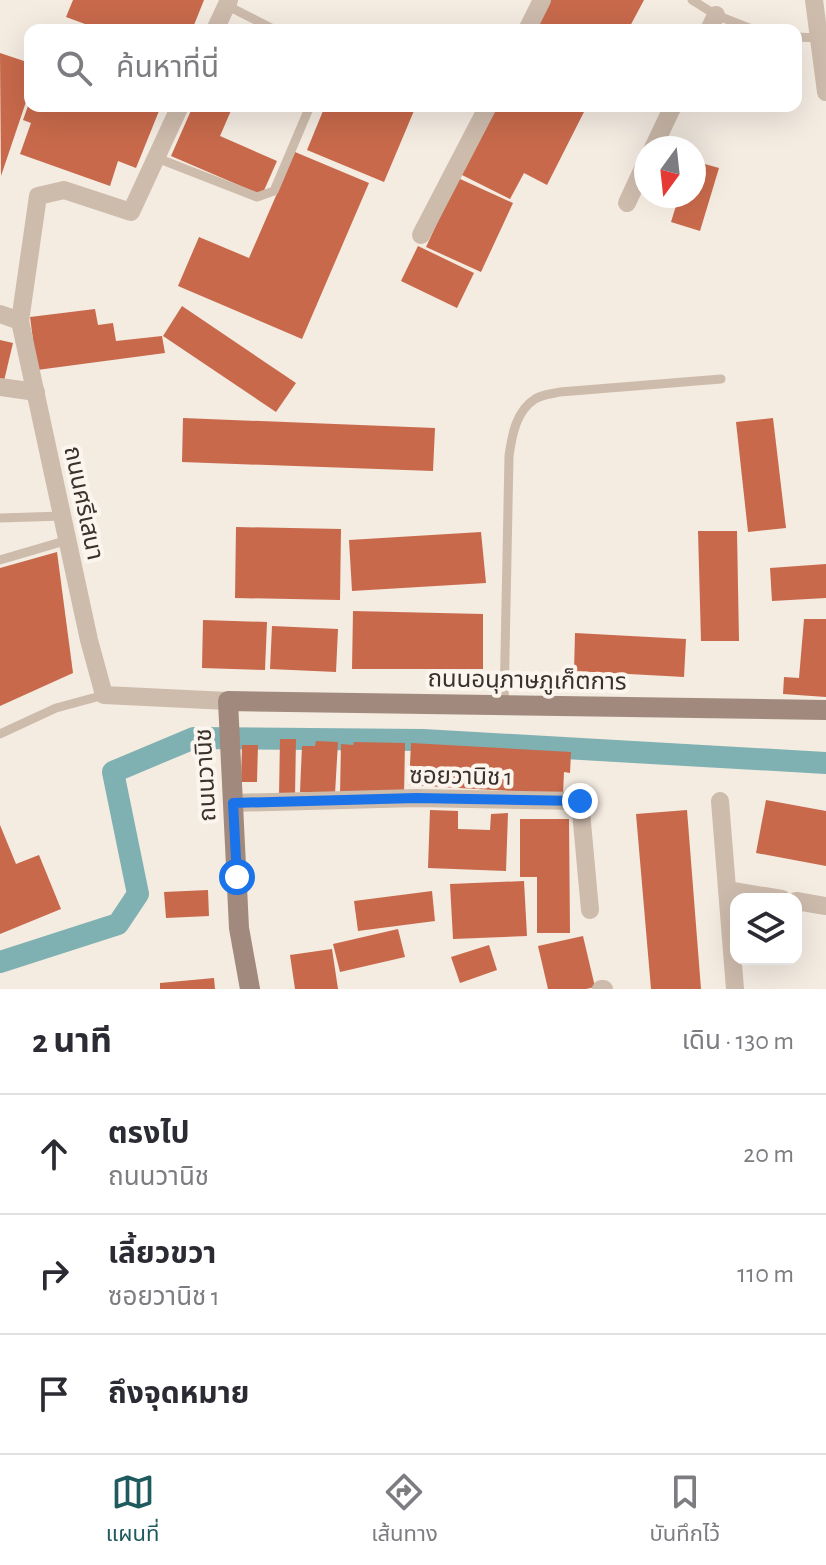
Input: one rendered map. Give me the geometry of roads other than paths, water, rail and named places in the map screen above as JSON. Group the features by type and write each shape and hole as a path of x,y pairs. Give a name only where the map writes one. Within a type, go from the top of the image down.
{"street":[{"path":"530,24 542,0"},
{"path":"806,0 819,38"},
{"path":"814,0 826,92"},
{"path":"218,24 228,2"},
{"path":"0,314 20,321 38,196 64,190 131,212 177,112"},
{"path":"421,235 485,112"},
{"path":"659,136 670,112"},
{"path":"627,203 634,188"},
{"name":"ถนนศรีเสนา","path":"20,321 89,640 104,695"},
{"path":"0,387 36,392"},
{"path":"104,695 228,701"},
{"name":"ถนนอนุภาษภูเก็ตการ","path":"228,701 826,710"},
{"name":"ถนนวานิช","path":"228,701 239,928 250,989"},
{"name":"ซอยวานิช 1","path":"233,803 416,798 580,801 590,910"},
{"path":"720,801 735,989"},
{"path":"727,890 745,893"},
{"path":"802,902 826,906"}],"lane":[{"path":"692,0 712,22"},
{"path":"228,2 265,24"},
{"path":"802,37 819,38"},
{"path":"157,158 257,197 274,191 307,112"},
{"path":"504,705 509,456 513,432 523,410 537,397 560,392 721,379"},
{"path":"0,518 63,516"},
{"path":"0,560 68,540"},
{"path":"0,734 56,708 104,695"}],"waterway":[{"path":"0,962 118,924 138,894 113,772 194,738 423,740 826,763"}]}
